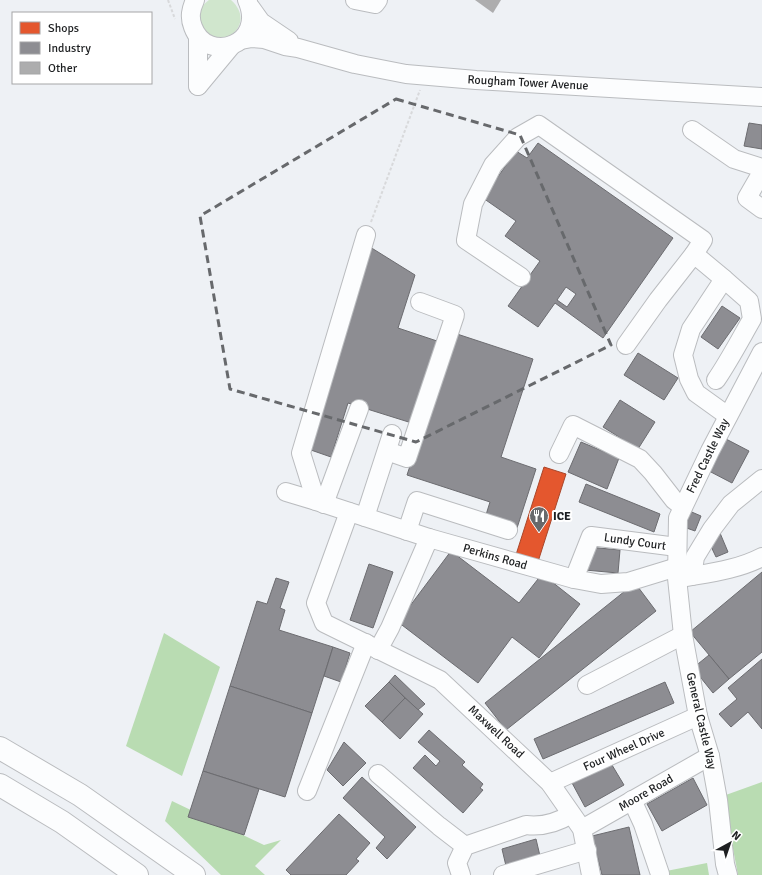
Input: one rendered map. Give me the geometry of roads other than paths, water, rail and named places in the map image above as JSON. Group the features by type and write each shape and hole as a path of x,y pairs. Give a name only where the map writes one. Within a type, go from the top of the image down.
{"highway":[{"path":"0,748 80,794 194,875"},
{"path":"0,785 62,822 137,875"}],"street":[{"path":"181,0 189,27 198,86 236,42 247,33 252,17 249,4"},
{"path":"189,27 190,15 195,0"},
{"path":"355,0 375,4 378,0"},
{"name":"Rougham Tower Avenue","path":"249,4 260,22 298,48"},
{"name":"Rougham Tower Avenue","path":"189,27 205,42 214,46 223,47 252,38 264,39 355,64 413,74 484,81 762,97"},
{"path":"521,277 466,240 473,204 493,165 518,137 539,125 703,240 626,344"},
{"path":"692,130 730,157 762,168"},
{"path":"762,172 747,198 762,210"},
{"path":"320,502 301,453 366,234"},
{"path":"694,254 749,301 757,322 734,350 728,363 716,380"},
{"path":"724,280 691,329 683,355 689,379 696,393 728,416"},
{"name":"Maxwell Road","path":"420,302 455,314 407,458 389,443 316,603 324,623 440,680 550,783 582,829 591,875"},
{"name":"Fred Castle Way","path":"682,574 677,547 678,518 728,416 762,352"},
{"path":"320,502 359,409"},
{"path":"559,454 573,425 640,459 674,500 683,507"},
{"path":"682,574 695,557 712,529 731,504 762,479"},
{"name":"Perkins Road","path":"286,492 429,538 574,579 600,584 628,582 682,574 718,572 754,561 762,557"},
{"path":"407,531 417,501 508,530"},
{"path":"465,548 473,519"},
{"name":"Lundy Court","path":"574,579 592,536 677,547"},
{"path":"307,791 364,643 390,628 429,538"},
{"name":"General Castle Way","path":"682,574 683,635 698,716 710,756 718,800 725,864 728,875"},
{"path":"587,685 683,635"},
{"name":"Four Wheel Drive","path":"550,783 698,716"},
{"name":"Moore Road","path":"582,829 710,756"},
{"path":"378,774 465,846"},
{"path":"632,800 643,824 660,874"},
{"path":"461,875 457,863 465,846 526,825 536,826 558,822 571,814"},
{"path":"503,875 587,850"}],"place":[{"name":"ICE","path":"539,533"}]}
